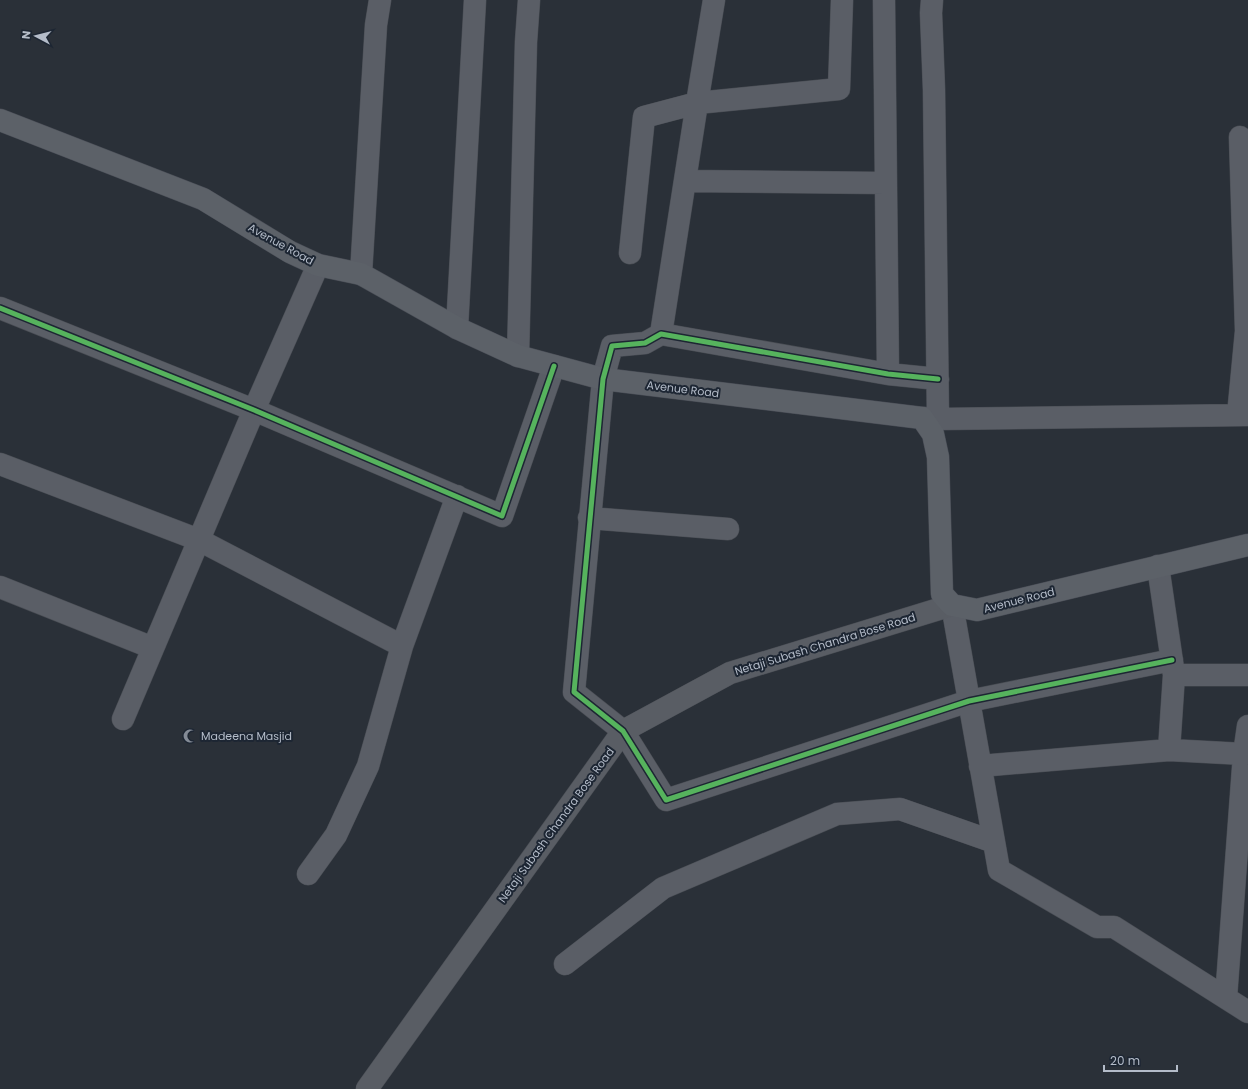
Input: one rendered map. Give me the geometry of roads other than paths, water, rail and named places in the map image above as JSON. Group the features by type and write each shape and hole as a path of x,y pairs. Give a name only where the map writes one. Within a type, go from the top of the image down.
{"main road":[{"name":"Avenue Road","path":"0,120 203,199 290,252 318,265 361,274 457,328 518,356 603,379 930,419"},
{"path":"930,419 938,457 942,594 952,605"},
{"name":"Avenue Road","path":"952,605 976,610 1248,544"},
{"name":"Netaji Subash Chandra Bose Road","path":"367,1089 623,731 730,673 952,605"}],"street":[{"path":"361,274 376,26 380,0"},
{"path":"457,328 475,0"},
{"path":"518,356 528,0"},
{"path":"661,334 714,0"},
{"path":"630,253 644,118 697,103 839,89 842,0"},
{"path":"884,0 888,374"},
{"path":"932,0 931,13 934,90 938,379 930,419 1243,415 1246,330 1240,137"},
{"path":"685,181 886,183"},
{"path":"123,719 198,540 318,265"},
{"path":"0,308 254,410 502,516 554,366"},
{"path":"938,379 888,374 661,334 645,343 612,346 603,379 574,692 623,731 666,800 969,701 1173,668 1248,675"},
{"path":"0,464 198,540 402,646"},
{"path":"308,874 336,835 368,766 402,646 457,496"},
{"path":"590,518 728,529"},
{"path":"1158,566 1173,668 1169,750"},
{"path":"0,587 153,648"},
{"path":"952,605 999,870 1097,927 1114,927 1248,1012"},
{"path":"1226,998 1244,805 1244,754 1248,726"},
{"path":"980,766 1169,750 1244,754"},
{"path":"565,964 663,888 837,814 900,809 994,842"}],"place":[{"name":"Madeena Masjid","path":"190,736"}]}
